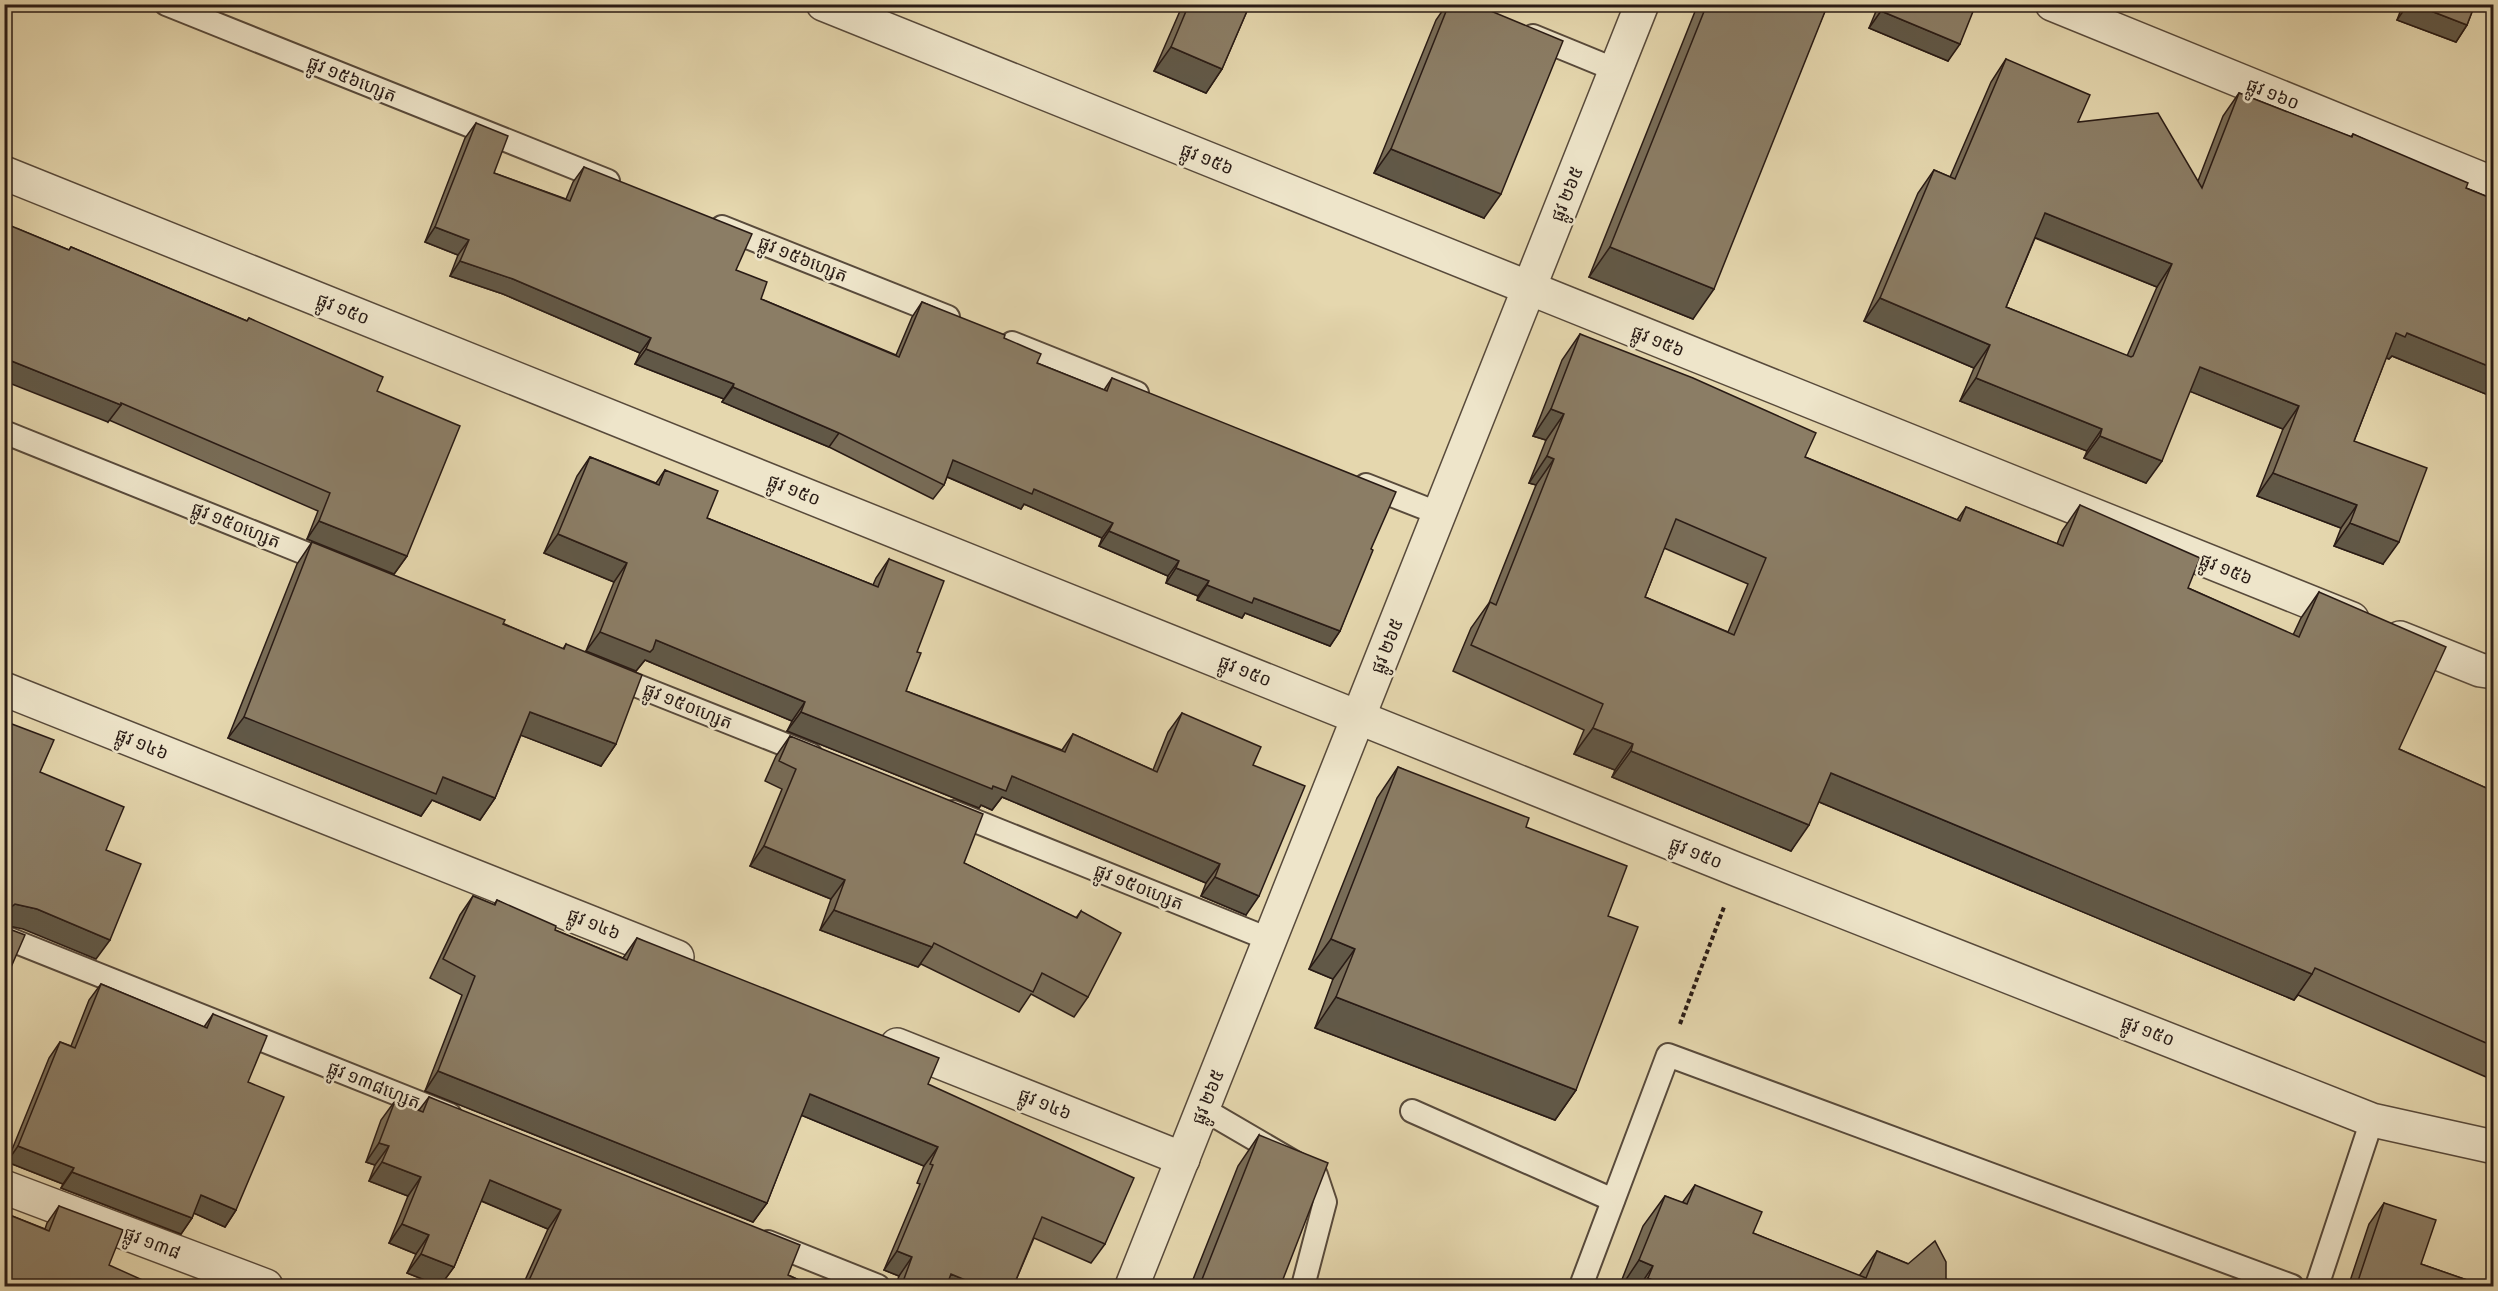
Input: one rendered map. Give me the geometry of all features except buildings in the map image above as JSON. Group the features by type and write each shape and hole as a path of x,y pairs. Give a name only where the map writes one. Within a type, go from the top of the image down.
{"street":[{"name":"ផ្លូវ ១៥៦","path":"824,4 2480,670 2493,672"},
{"name":"ផ្លូវ ២៦៥","path":"1132,1287 1642,4"},
{"name":"ផ្លូវ ១៦០","path":"2052,4 2493,184"},
{"name":"ផ្លូវ ១៥០","path":"4,173 1738,870 2372,1120 2493,1147"},
{"name":"ផ្លូវ ១៤៦","path":"4,689 705,968"},
{"name":"ផ្លូវ ១៤៦","path":"872,1035 1183,1159"},
{"name":"ផ្លូវ ១៣៨","path":"4,1187 266,1287"}],"lane":[{"name":"ផ្លូវ ១៥៦ហ្សេត","path":"166,4 631,191"},
{"path":"1515,29 1616,70"},
{"name":"ផ្លូវ ១៥៦ហ្សេត","path":"698,217 963,324"},
{"path":"997,337 1152,399"},
{"name":"ផ្លូវ ១៥០ហ្សេត","path":"4,432 349,570"},
{"path":"1351,479 1440,514"},
{"name":"ផ្លូវ ១៥០ហ្សេត","path":"593,668 826,762"},
{"name":"ផ្លូវ ១៥០ហ្សេត","path":"937,806 1270,940"},
{"name":"ផ្លូវ ១៣៨ហ្សេត","path":"4,937 469,1123"},
{"path":"1581,1287 1668,1055 2292,1287"},
{"path":"1203,1109 1316,1175 1325,1202 1302,1287"},
{"path":"1412,1111 1613,1200"},
{"path":"2317,1287 2372,1120"},
{"path":"745,1233 878,1287"}],"path":[{"path":"1668,1055 1738,870"}]}
